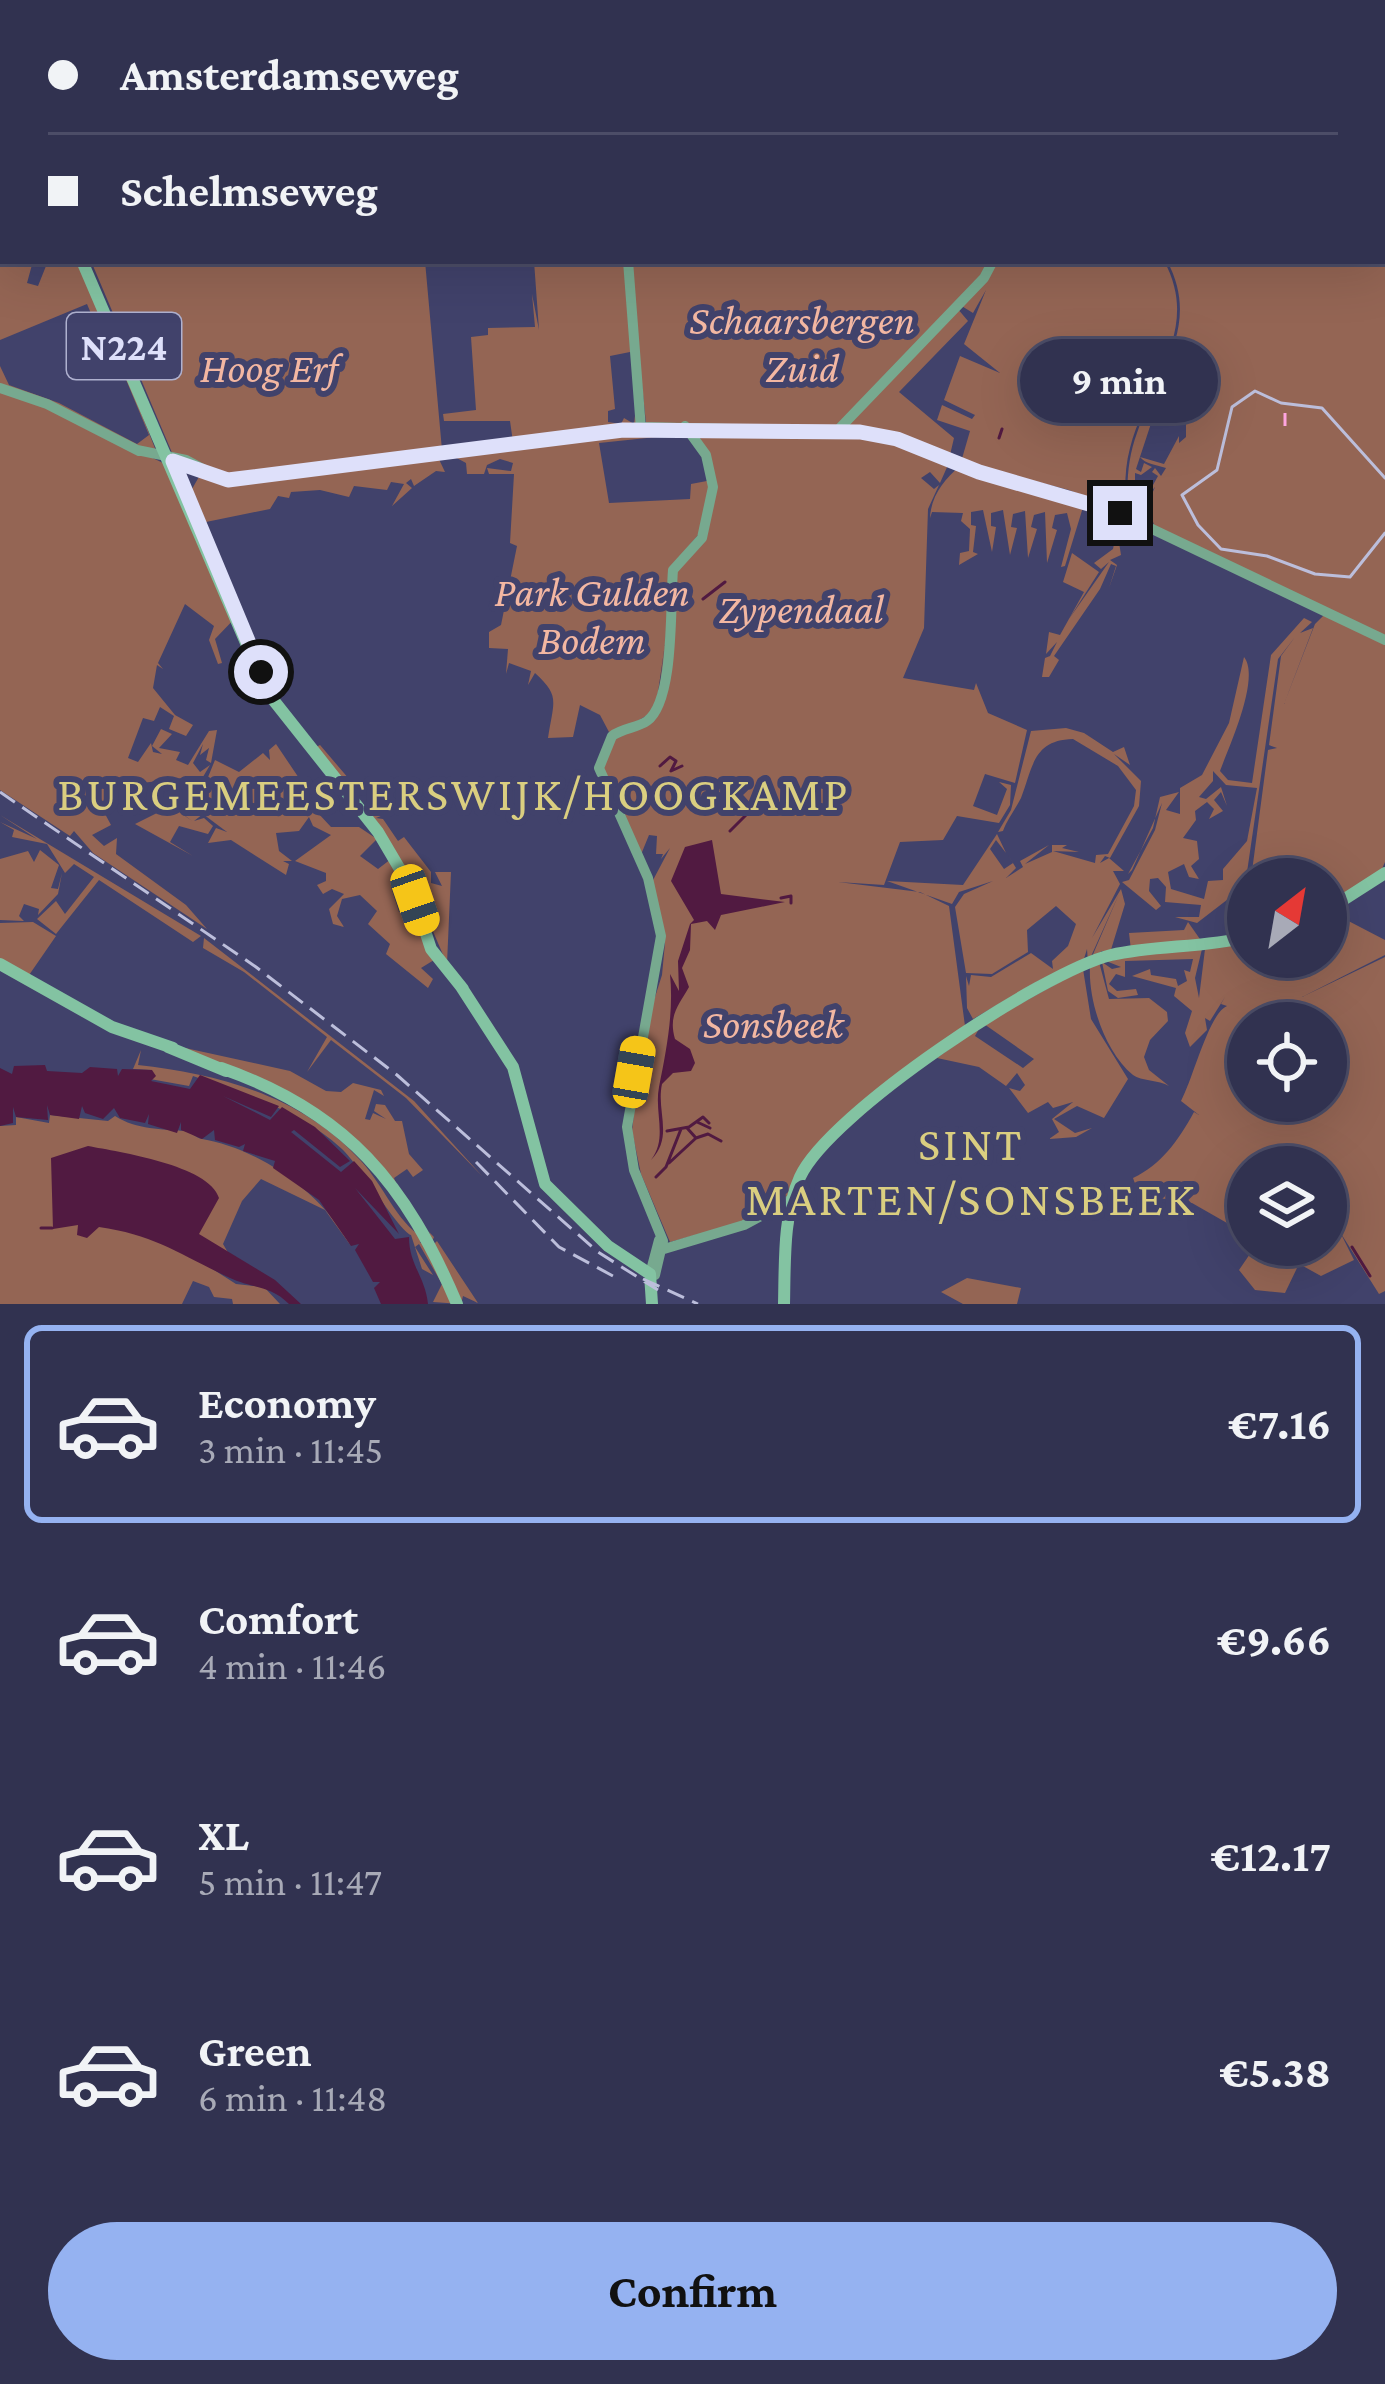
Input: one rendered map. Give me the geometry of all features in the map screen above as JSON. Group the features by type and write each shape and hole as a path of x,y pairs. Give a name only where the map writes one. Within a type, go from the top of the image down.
{"main road":[{"name":"N224","path":"86,264 168,459"},
{"path":"628,264 644,428"},
{"path":"841,427 984,278 991,264"},
{"path":"0,388 47,404 137,450 228,480 644,428 841,427 897,439 979,472 1120,513 1385,640"},
{"path":"654,1304 658,1255 651,1208 634,1170 627,1127 661,936 649,878 599,765 614,734 645,722 656,709 667,668 674,567 699,544 706,529 713,487 710,466 685,426"},
{"path":"168,459 267,692 360,806 407,881 427,936 513,1067 529,1110 544,1181 608,1246 658,1255 791,1200"},
{"path":"1347,897 1385,871"},
{"path":"786,1304 791,1200 824,1145 910,1072 981,1019 1097,960 1227,941"},
{"path":"0,964 111,1027 251,1080 324,1116 377,1168 426,1236 463,1303"},
{"path":"426,1236 463,1303"}],"green space":[{"path":"0,264 32,264 27,283 38,286 47,264 82,264 158,456 0,387 0,366 9,385 59,403 137,444 149,435 112,346 105,347 87,304 0,340"},
{"name":"Hoog Erf","path":"92,264 425,264 442,450 228,478 173,455"},
{"path":"534,264 627,264 635,351 610,356 615,409 608,411 608,422 621,424 624,418 634,424 637,398 638,425 513,442 510,421 444,421 443,414 476,410 471,337 488,335 488,328 535,327 532,294 539,330"},
{"name":"Schaarsbergen Zuid","path":"629,264 989,264 957,308 968,321 899,392 954,438 950,455 845,428 862,402 834,427 646,423"},
{"path":"992,264 1165,264 1174,286 1174,333 1130,448 1126,514 1069,490 961,462 970,431 937,420 942,405 972,419 975,415 944,400 960,356 1000,373 964,344 986,290 973,313 960,305"},
{"path":"1168,264 1385,264 1385,636 1155,529 1151,514 1152,527 1146,508 1155,487 1147,496 1158,476 1152,472 1155,468 1161,476 1166,468 1140,457 1164,464 1179,436 1179,443 1186,437 1186,382 1166,378 1136,469 1141,472 1144,463 1152,467 1141,475 1135,473 1135,493 1145,499 1143,519 1129,516 1129,463 1145,411 1173,349 1180,307"},
{"path":"0,390 36,401 163,463 240,613 215,639 222,663 218,664 209,640 214,626 185,604 158,663 163,669 157,665 153,688 175,715 193,725 186,736 169,729 174,716 160,707 154,721 143,718 128,758 138,762 151,743 153,752 162,754 152,746 161,729 172,734 159,748 180,752 176,760 188,765 209,731 217,730 211,763 206,760 209,748 200,755 203,744 193,763 200,772 210,765 200,782 190,777 118,786 104,812 111,825 92,835 104,846 117,838 116,854 186,905 207,929 93,853 74,831 70,836 0,790"},
{"name":"Park Gulden Bodem","path":"679,428 685,434 599,443 609,503 690,499 691,484 712,480 704,528 677,560 656,706 646,720 609,732 600,715 580,705 573,737 548,738 552,694 535,673 528,685 531,671 509,663 506,674 508,649 489,648 489,632 501,625 517,546 510,543 514,474 489,474 487,468 511,471 513,463 500,459 487,465 484,474 467,474 466,463 455,457 606,433"},
{"path":"688,431 875,434 948,465 940,483 930,472 921,478 934,489 939,485 928,509 924,628 903,678 974,690 976,683 988,713 1027,730 1015,783 985,774 973,806 997,815 1007,789 999,782 1011,785 1010,805 999,823 957,816 943,840 900,842 884,885 838,882 920,892 949,906 965,1026 805,1165 792,1231 783,1204 751,1220 670,1242 641,1174 632,1131 643,1035 662,975 665,943 652,882 670,848 661,859 663,854 656,854 657,836 649,835 640,857 601,770 615,735 657,709 673,577 696,548 714,478"},
{"path":"437,455 445,472 436,471 414,486 411,479 406,483 412,488 392,506 404,484 391,482 387,490 354,486 349,497 320,490 291,492 289,498 278,496 270,509 206,522 192,489 200,475 215,480"},
{"path":"959,467 1084,504 1065,566 1061,567 1071,529 1067,513 1055,515 1052,528 1057,530 1047,563 1045,512 1034,515 1031,527 1037,529 1028,558 1025,511 1013,514 1011,527 1017,528 1010,555 1003,510 991,513 991,526 996,527 992,552 983,510 971,512 971,525 976,526 973,552 978,554 959,565 960,553 969,551 970,529 961,521 963,513 932,512 930,518 933,502 940,488"},
{"path":"1117,530 1121,555 1110,560 1117,565 1109,588 1116,566 1111,564 1100,589 1054,656 1059,660 1049,677 1042,677 1045,658 1057,642 1046,654 1049,632 1060,635 1084,592 1063,582 1072,553 1099,572 1069,619 1109,562 1101,569 1094,563 1113,549"},
{"path":"1325,614 1385,641 1385,862 1380,873 1347,892 1347,858 1254,858 1268,750 1277,748 1269,745 1281,656 1295,637 1278,659 1249,858 1232,858 1247,841 1257,788 1226,785 1213,771 1213,781 1199,797 1206,799 1221,787 1227,806 1221,792 1214,800 1223,811 1209,819 1214,809 1207,802 1195,811 1196,820 1183,838 1197,841 1199,859 1191,866 1199,879 1189,877 1184,864 1168,872 1171,889 1204,899 1208,881 1223,880 1227,864 1227,900 1197,923 1175,917 1199,917 1201,905 1165,902 1166,887 1158,878 1150,879 1149,891 1161,906 1156,910 1122,882 1129,880 1155,830 1160,797 1179,792 1166,810 1180,814 1180,788 1202,775 1229,723 1244,657 1249,681 1246,696 1220,771 1228,780 1252,783 1271,655 1304,618 1312,622 1300,633 1313,628 1284,704 1315,624"},
{"path":"1066,728 1084,733 1113,752 1124,747 1130,765 1114,754 1141,781 1139,806 1110,858 1105,856 1100,863 1109,858 1124,871 1113,871 1120,884 1092,938 1121,889 1125,904 1110,953 1131,950 1129,933 1184,930 1188,922 1202,942 1107,955 1102,951 1091,959 1119,894 1088,963 1087,949 1083,962 1038,981 973,1019 967,1008 966,976 969,986 971,975 991,977 1031,953 1053,969 1052,961 1068,946 1076,924 1056,906 1027,930 1028,952 992,974 966,973 955,907 964,894 993,881 959,892 952,904 887,881 963,885 997,834 1006,853 996,840 990,849 1004,869 1013,863 1016,868 1006,878 1023,867 1020,861 1049,845 1025,864 1052,852 1052,845 1067,845 1062,848 1079,852 1053,851 1095,863 1096,855 1108,854 1134,806 1136,790 1118,766 1073,739 1060,741 1037,757 1021,798 998,832 1011,810 1031,731"},
{"path":"276,744 307,790 303,797 331,827 359,827 377,839 360,856 378,869 391,859 402,882 391,887 399,912 413,909 434,960 421,968 433,979 428,988 386,954 390,944 368,924 377,911 360,895 342,899 337,916 344,927 333,924 329,909 344,894 332,889 323,894 317,885 326,881 326,873 295,861 331,835 313,826 309,817 299,831 276,833 279,851 292,861 283,861 289,864 286,875 231,840 208,843 216,828 227,832 203,814 194,821 204,818 213,826 208,834 179,826 170,842 193,856 135,824 171,806 192,821 174,807 204,787 215,760 239,772 263,753 270,760 269,750"},
{"path":"320,745 355,786 354,794 369,812 383,801 390,812 376,818 383,819 398,841 404,837 431,872 431,883 442,886 435,872 451,872 447,964 417,894 316,747"},
{"path":"0,815 201,936 193,942 99,880 56,934 37,919 56,901 65,914 94,877 74,864 65,873 47,844 12,837 14,830 0,822 37,839"},
{"path":"40,850 59,865 51,888 58,889 62,873 58,894 38,915 39,909 24,904 19,916 24,921 0,920 0,859 28,851 34,862"},
{"path":"1347,920 1385,940 1385,955 1347,974"},
{"path":"33,922 56,936 27,978 0,961 0,923"},
{"path":"204,938 414,1101 483,1177 406,1098 331,1040 307,1072 327,1037 244,972 203,948"},
{"path":"1227,944 1227,978 1340,978 1302,997 1385,957 1385,1291 1379,1294 1347,1243 1347,1146 1227,1146 1227,1223 1192,1203 1139,1195 1133,1178 1168,1151 1194,1112 1199,1115 1181,1101 1208,1033 1227,1006 1221,1004 1225,997 1210,1021 1205,1018 1207,1030 1190,1047 1185,1033 1192,1011 1174,996 1176,988 1132,976 1150,969 1151,975 1176,979 1178,986 1187,981 1184,970 1190,972 1193,959 1125,961 1125,977 1116,974 1109,984 1117,991 1136,989 1138,995 1118,998 1108,991 1102,962 1112,969 1121,967 1106,961 1112,957 1202,949 1195,978 1199,998 1205,949"},
{"path":"1099,962 1109,999 1149,998 1167,1012 1168,1021 1150,1040 1144,1057 1149,1070 1169,1086 1133,1075 1114,1053 1092,995 1090,966"},
{"path":"1083,969 1091,1019 1128,1079 1104,1118 1077,1106 1054,1119 1075,1133 1092,1128 1076,1137 1049,1139 1059,1132 1052,1119 1073,1102 1053,1108 1048,1102 1028,1113 1009,1088 1020,1091 1025,1085 1017,1073 1006,1086 979,1067 937,1058 980,1027 975,1036 1023,1068 1034,1059 984,1024"},
{"path":"167,1044 290,1071 326,1091 341,1092 353,1083 381,1090 384,1096 374,1090 365,1119 370,1120 373,1113 386,1119 374,1111 376,1104 385,1105 395,1121 402,1121 409,1154 423,1170 413,1177 407,1169 394,1178 396,1183 336,1123"},
{"path":"141,1050 138,1065 229,1082 313,1120 361,1161 405,1222 423,1238 420,1243 432,1241 429,1232 434,1237 429,1249 437,1241 478,1303 463,1296 461,1304 433,1302 442,1284 419,1244 415,1247 433,1275 422,1269 411,1235 350,1157 325,1135 272,1105 193,1076 189,1086 150,1079 152,1070 133,1069"},
{"path":"50,1115 108,1121 115,1116 141,1126 187,1132 262,1160 302,1187 325,1210 261,1179 242,1201 223,1244 230,1256 210,1244 200,1261 236,1284 264,1287 280,1304 233,1304 232,1299 214,1297 209,1287 193,1281 182,1304 0,1304 0,1126 16,1125 16,1117 49,1123"},
{"path":"1242,1266 1297,1268 1285,1293 1255,1290 1239,1270"},
{"path":"1303,1266 1342,1266 1321,1276"},
{"path":"967,1278 1021,1288 1017,1304 963,1304 941,1292"}],"shaded area":[{"path":"712,840 721,894 785,902 721,915 715,930 707,921 691,924 690,950 682,968 689,987 673,1023 675,1039 690,1049 695,1063 691,1071 673,1073 662,1084 662,1142 651,1160 660,1134 658,1097 670,1018 670,974 679,991 678,961 690,924 694,920 671,881 685,847"},
{"path":"45,1065 47,1071 82,1073 90,1067 117,1069 118,1076 122,1069 152,1070 156,1076 151,1081 190,1089 200,1075 279,1106 271,1117 223,1096 270,1120 282,1107 315,1127 350,1161 340,1167 291,1132 341,1172 354,1161 372,1181 399,1234 355,1188 395,1239 409,1237 428,1304 381,1304 374,1288 380,1282 373,1282 355,1250 359,1244 351,1246 319,1200 273,1168 275,1161 243,1151 245,1144 239,1147 215,1140 214,1130 202,1139 181,1130 181,1122 177,1133 148,1124 149,1114 145,1123 120,1118 114,1108 103,1119 85,1113 82,1106 79,1119 50,1115 47,1105 48,1120 16,1117 13,1107 13,1123 0,1126 0,1068 12,1074 14,1066"},
{"path":"88,1146 140,1156 199,1177 219,1198 199,1234 275,1280 301,1304 289,1304 268,1290 136,1235 99,1227 87,1238 77,1235 78,1225 53,1229 51,1158"}],"waterway":[{"path":"999,438 1002,429"},
{"path":"703,599 725,582"},
{"path":"660,766 670,757 676,761 671,771 682,766"},
{"path":"730,831 747,814"},
{"path":"781,898 791,896 791,903"},
{"path":"667,1131 689,1127 703,1117 709,1123"},
{"path":"697,1122 710,1128"},
{"path":"687,1128 696,1138 708,1134 721,1141"},
{"path":"656,1177 666,1167 681,1129"},
{"path":"669,1163 696,1138"},
{"path":"41,1228 52,1228"},
{"path":"1352,1247 1370,1276"}],"ferry route":[{"path":"1285,413 1285,426"}],"tram line":[{"path":"1385,478 1322,408 1281,403 1255,391 1232,407 1217,470 1182,495 1198,525 1221,549 1267,556 1315,574 1350,577 1385,533"}],"railway":[{"path":"0,792 256,967 397,1075 598,1252 658,1290"},
{"path":"476,1162 559,1247 613,1276"},
{"path":"643,1279 698,1304"}],"district":[{"name":"BURGEMEESTERSWIJK/HOOGKAMP","path":"454,793"},
{"name":"SINT MARTEN/SONSBEEK","path":"971,1170"}],"route":[{"path":"261,672 173,461 228,480 623,430 704,426 860,432 897,439 979,472 1120,513"}],"park label":[{"name":"Zypendaal","path":"801,608"},
{"name":"Sonsbeek","path":"773,1023"}]}
